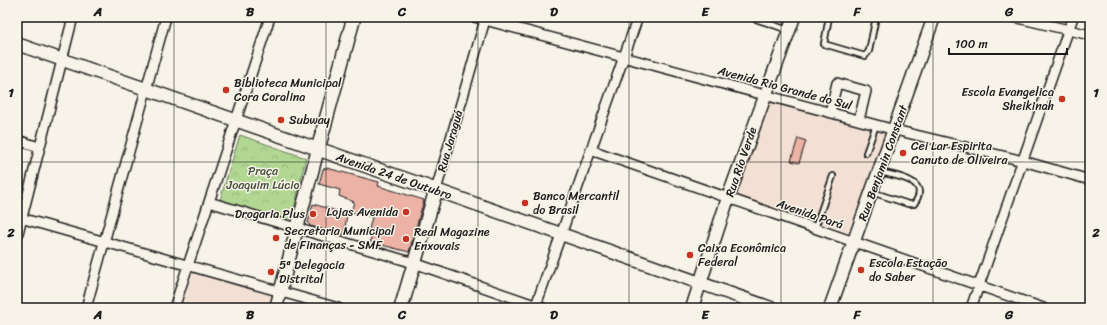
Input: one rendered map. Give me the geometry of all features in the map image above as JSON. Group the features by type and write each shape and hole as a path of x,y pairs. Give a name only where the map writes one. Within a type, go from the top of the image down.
{"main road":[{"path":"318,149 354,17"},
{"name":"Avenida 24 de Outubro","path":"318,149 436,190"},
{"name":"Rua Jaraguá","path":"401,308 436,190"}],"street":[{"path":"17,237 19,218 39,147 72,17"},
{"path":"86,308 166,17"},
{"path":"174,308 270,17"},
{"name":"Avenida Rio Grande do Sul","path":"474,17 876,125 1023,161 1090,180"},
{"path":"209,202 414,263 538,307 561,235 638,17"},
{"name":"Rua Rio Verde","path":"692,308 728,198 793,17"},
{"name":"Rua Benjamin Constant","path":"830,308 880,172 934,17"},
{"path":"1014,17 1090,35"},
{"path":"971,308 1073,17"},
{"name":"Rua Jaraguá","path":"436,190 484,20"},
{"name":"Avenida 24 de Outubro","path":"17,44 318,149"},
{"path":"830,112 837,83 866,91 859,120"},
{"path":"17,140 39,147"},
{"path":"276,308 318,149"},
{"name":"Avenida Pará","path":"591,150 1044,308"},
{"name":"Avenida 24 de Outubro","path":"436,190 771,308"},
{"path":"19,218 338,308"}],"lane":[{"path":"750,17 789,30"},
{"path":"829,17 824,44 865,56 870,51 876,17"},
{"path":"866,153 876,125"},
{"path":"872,192 908,204 914,204 919,194 917,184 909,180 880,172"},
{"path":"815,228 833,176"}],"shaded area":[{"path":"767,102 889,135 850,233 736,195"},
{"path":"193,274 274,295 271,308 181,308"}],"green space":[{"name":"Praça Joaquim Lúcio","path":"240,135 306,158 291,222 220,200"}],"building":[{"path":"798,138 806,141 799,163 791,161"},
{"path":"327,168 379,182 378,186 424,200 409,252 370,242 373,230 369,229 372,217 351,212 354,202 339,196 340,190 319,184 323,169"},
{"path":"313,204 347,214 344,235 310,226 308,223"}],"place":[{"name":"Biblioteca Municipal Cora Coralina","path":"226,90"},
{"name":"Escola Evangelica Sheikinah","path":"1062,99"},
{"name":"Subway","path":"281,120"},
{"name":"Cei Lar Espirita Canuto de Oliveira","path":"903,153"},
{"name":"Banco Mercantil do Brasil","path":"525,203"},
{"name":"Lojas Avenida","path":"406,212"},
{"name":"Drogaria Plus","path":"313,214"},
{"name":"Secretaria Municipal de Finanças - SMF","path":"276,238"},
{"name":"Real Magazine Enxovais","path":"406,239"},
{"name":"Caixa Econômica Federal","path":"690,255"},
{"name":"Escola Estação do Saber","path":"861,270"},
{"name":"5ª Delegacia Distrital","path":"271,272"}]}
